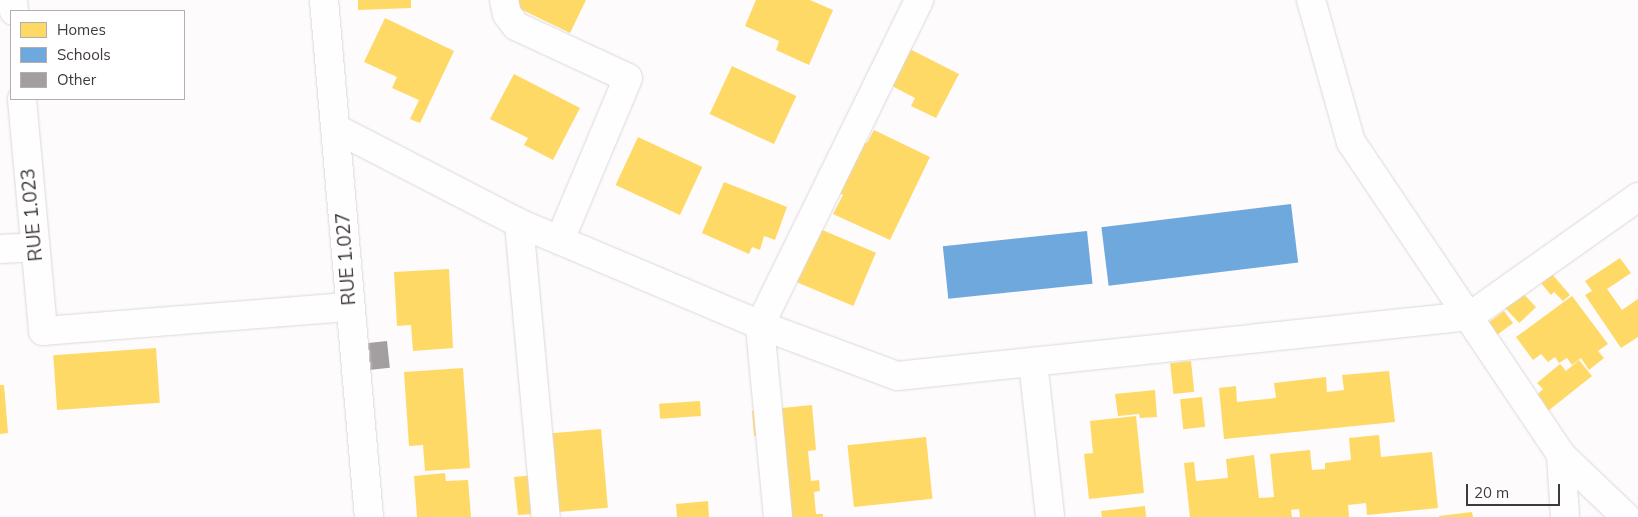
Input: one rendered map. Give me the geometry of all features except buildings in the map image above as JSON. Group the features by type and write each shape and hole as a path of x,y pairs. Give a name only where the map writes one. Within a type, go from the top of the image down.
{"street":[{"name":"RUE 1.027","path":"324,0 337,129 349,307 369,517"},
{"path":"504,0 506,14 516,26 628,78 560,240"},
{"path":"778,517 760,325 919,0"},
{"path":"1311,0 1351,142 1470,316 1560,455 1626,517"},
{"name":"RUE 1.023","path":"22,100 43,331 349,307"},
{"path":"337,129 519,223 760,325 897,376 1470,316 1638,197"},
{"path":"519,223 546,517"},
{"path":"0,249 35,247"},
{"path":"1033,362 1050,517"},
{"path":"1560,455 1565,517"}]}
